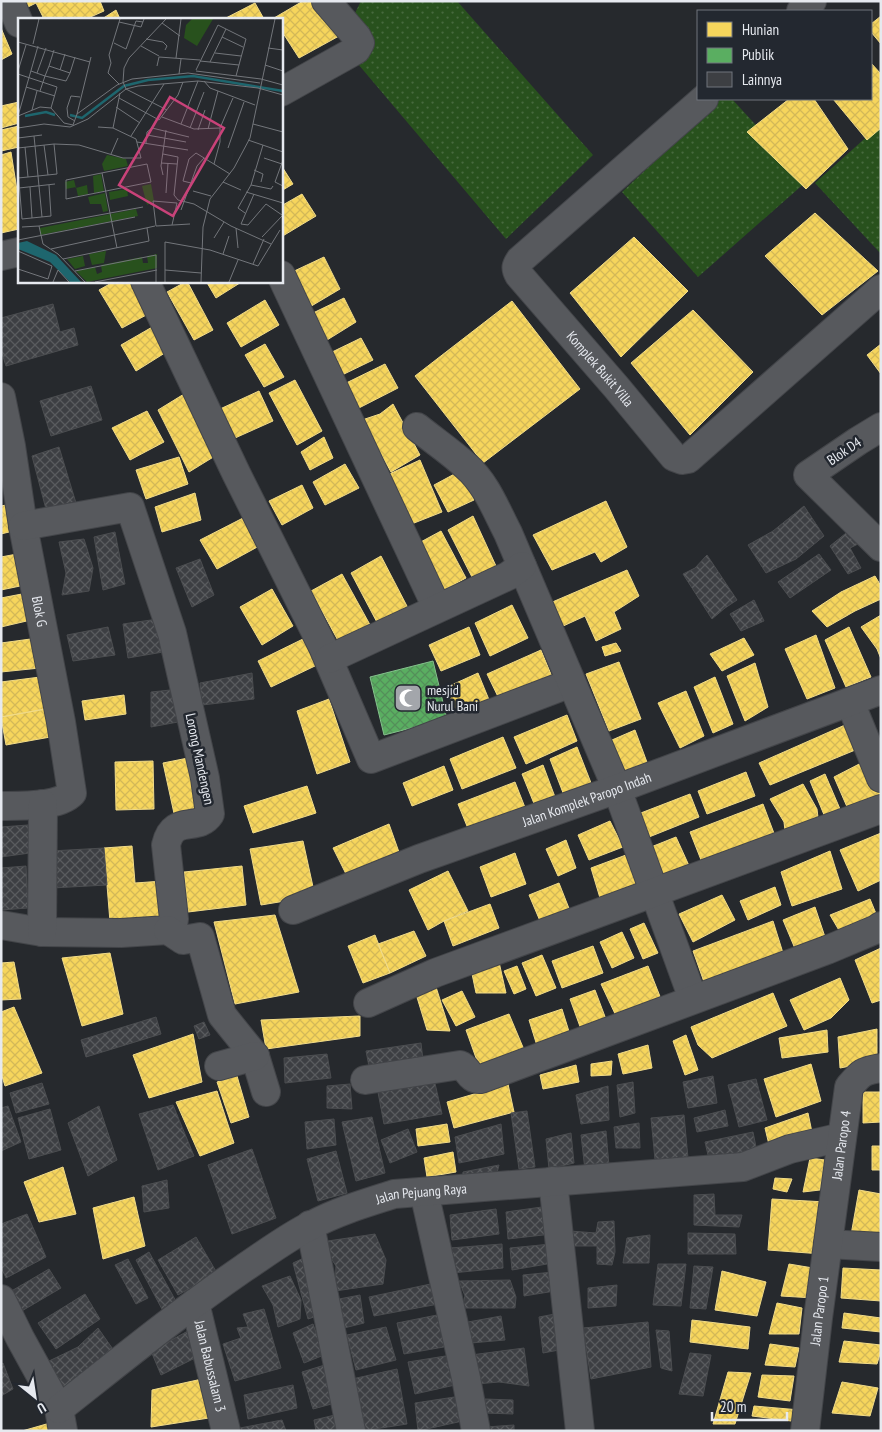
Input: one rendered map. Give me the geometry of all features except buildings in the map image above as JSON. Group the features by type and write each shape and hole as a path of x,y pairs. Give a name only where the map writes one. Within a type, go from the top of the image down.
{"street":[{"path":"10,1 18,20"},
{"path":"282,91 356,50 358,47 360,42 357,37 326,1"},
{"path":"802,10 812,1"},
{"name":"Komplek Bukit Villa","path":"703,100 520,260 516,269 524,282 617,388 674,457 682,460 688,459 881,289"},
{"path":"1,256 18,252"},
{"path":"282,277 438,608"},
{"path":"145,282 236,473 329,659 371,759 571,683"},
{"name":"Blok G","path":"1,398 72,786 72,793 67,798 43,804 1,806"},
{"path":"416,427 476,476 490,497 508,533 617,789 693,999"},
{"name":"Blok D4","path":"881,427 808,475 881,547"},
{"name":"Lorong Mandengen","path":"23,526 130,507 172,633 205,778 210,809 208,818 176,827 171,830 168,836 166,845 174,919 172,926 168,930"},
{"path":"329,659 508,576 522,566"},
{"name":"Jalan Komplek Paropo Indah","path":"293,910 419,859 617,789 881,690"},
{"path":"850,702 881,778"},
{"path":"42,932 43,804"},
{"path":"368,1003 435,972 881,809"},
{"path":"1,925 42,932 168,930 183,940 200,937 222,1015 255,1056 266,1092"},
{"path":"364,1080 460,1065 464,1066 471,1077 481,1079 827,950 881,926"},
{"path":"219,1066 255,1056"},
{"name":"Jalan Paropo 4","path":"828,1244 849,1087 860,1074 881,1068"},
{"name":"Jalan Pejuang Raya","path":"61,1420 195,1303 257,1259 310,1225 341,1211 394,1194 743,1167 790,1149 842,1137"},
{"path":"553,1181 580,1431"},
{"path":"424,1192 476,1431"},
{"path":"310,1225 351,1431"},
{"path":"828,1244 881,1247"},
{"name":"Jalan Paropo 1","path":"805,1431 828,1244"},
{"path":"1,1299 61,1420"},
{"name":"Jalan Babussalam 3","path":"195,1303 226,1431"}],"green space":[{"path":"361,1 457,1 593,155 506,239 347,51 353,17"},
{"path":"720,100 733,100 807,181 698,277 622,192"},
{"path":"881,124 881,254 815,183"}],"place":[{"name":"mesjid Nurul Bani","path":"408,698"}]}
